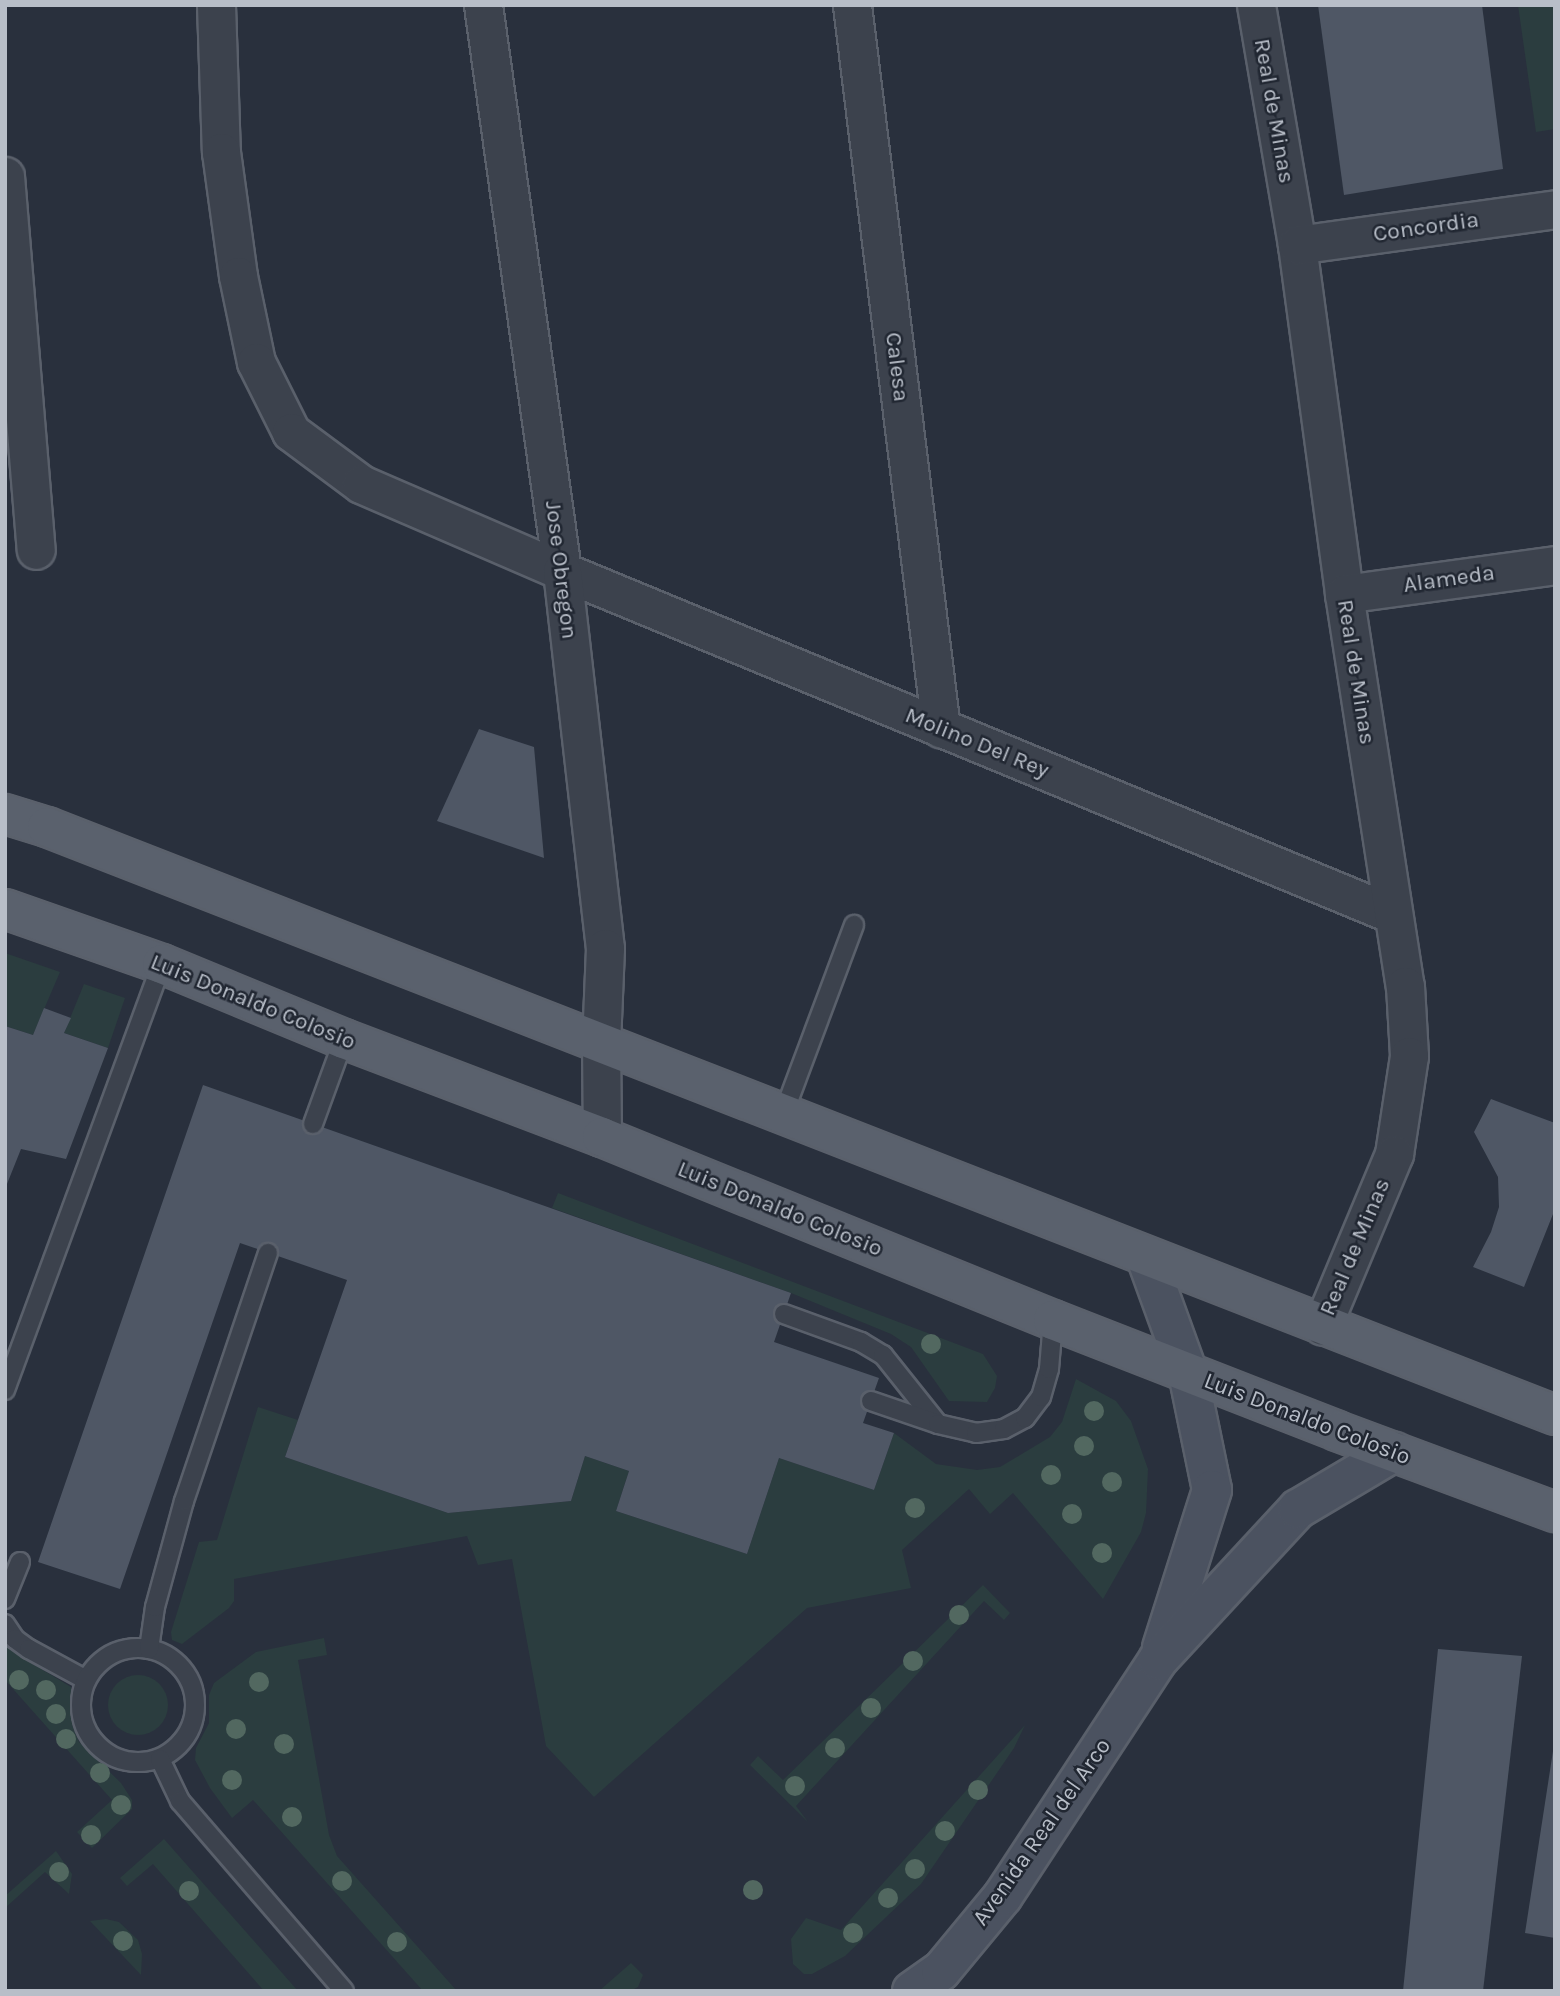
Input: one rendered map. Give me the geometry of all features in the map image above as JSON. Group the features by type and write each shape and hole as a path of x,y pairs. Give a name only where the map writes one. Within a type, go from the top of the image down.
{"main road":[{"path":"5,814 47,827 1555,1415"},
{"name":"Luis Donaldo Colosio","path":"5,909 162,964 344,1039 602,1137 1053,1320 1555,1512"}],"street":[{"name":"Molino Del Rey","path":"216,5 221,152 238,276 256,362 291,432 361,484 562,571 1392,914"},
{"name":"Jose Obregon","path":"483,5 562,571 605,948 601,1043 602,1137"},
{"name":"Calesa","path":"852,5 941,729"},
{"name":"Real de Minas","path":"1256,5 1297,245 1344,594 1405,986 1409,1056 1394,1154 1322,1326"},
{"path":"5,176 36,550"},
{"name":"Concordia","path":"1297,245 1555,209"},
{"name":"Alameda","path":"1344,594 1555,565"},
{"name":"Avenida Real del Arco","path":"1146,1257 1188,1373 1212,1490 1158,1660"},
{"name":"Avenida Real del Arco","path":"912,1991 941,1971 1003,1896 1158,1660 1298,1509 1394,1452"}],"lane":[{"path":"783,1115 854,925"},
{"path":"5,1390 162,964"},
{"path":"313,1124 344,1039"},
{"path":"149,1649 155,1607 184,1502 268,1253"},
{"path":"784,1314 861,1342 883,1355 938,1424"},
{"path":"871,1401 938,1424 976,1433 1004,1429 1025,1418 1041,1397 1049,1368 1053,1320"},
{"path":"5,1599 20,1562"},
{"path":"5,1624 15,1639 29,1649 86,1680"},
{"path":"138,1647 149,1649 176,1661 188,1676 196,1695 195,1715 188,1734 175,1749 160,1759 135,1762 113,1756 96,1744 85,1728 80,1708 86,1680 98,1663 118,1651 138,1647"},
{"path":"160,1759 180,1801 344,1991"}],"shaded area":[{"path":"1518,5 1555,5 1555,129 1536,132"},
{"path":"5,953 60,972 33,1035 5,1026"},
{"path":"84,984 125,998 108,1048 64,1033"},
{"path":"558,1193 983,1354 997,1376 995,1388 987,1402 949,1401 911,1347 891,1334 791,1293 552,1208"},
{"path":"1076,1379 1116,1401 1131,1421 1148,1469 1146,1513 1141,1532 1103,1599 1013,1493 990,1514 969,1489 902,1550 911,1588 807,1608 594,1797 546,1746 512,1559 478,1565 467,1536 234,1579 234,1601 229,1608 182,1644 172,1640 171,1632 199,1542 217,1540 258,1407 298,1420 285,1457 448,1513 571,1501 585,1456 629,1471 616,1511 747,1554 779,1458 874,1490 894,1433 936,1464 977,1470 1000,1467 1050,1437 1062,1422"},
{"path":"983,1585 1010,1613 1004,1620 984,1601 796,1806 808,1822 750,1765 758,1756 783,1780"},
{"path":"324,1638 327,1655 298,1660 329,1835 337,1856 457,1991 423,1991 253,1800 232,1818 210,1788 195,1760 196,1748 209,1723 209,1695 214,1683 256,1652"},
{"path":"5,1644 18,1655 71,1687 72,1725 79,1742 121,1783 132,1800 132,1809 92,1848 77,1832 112,1800 5,1680"},
{"path":"132,1675 144,1675 163,1688 168,1705 166,1717 155,1730 144,1735 132,1735 113,1722 108,1711 108,1699 121,1680"},
{"path":"1025,1725 1014,1748 921,1884 845,1956 812,1974 804,1974 793,1964 791,1939 806,1918 841,1930"},
{"path":"164,1839 298,1991 264,1991 153,1864 127,1886 120,1878"},
{"path":"56,1851 72,1874 69,1894 45,1872 5,1908 5,1896"},
{"path":"106,1919 119,1922 138,1940 142,1954 141,1975 90,1921"},
{"path":"631,1963 643,1975 638,1987 630,1991 599,1991"}],"building":[{"path":"1318,5 1482,5 1503,169 1344,195"},
{"path":"479,729 534,747 544,858 437,821"},
{"path":"44,1008 71,1018 64,1033 108,1048 66,1159 21,1149 5,1189 5,1026 33,1035"},
{"path":"203,1085 791,1293 774,1342 879,1378 863,1423 894,1433 874,1490 779,1458 747,1554 616,1511 629,1471 585,1456 571,1501 448,1513 285,1457 347,1280 240,1243 120,1589 38,1562"},
{"path":"1491,1099 1555,1123 1555,1209 1524,1287 1473,1267 1491,1232 1499,1207 1498,1177 1474,1132"},
{"path":"1438,1649 1522,1656 1483,1991 1403,1991"},
{"path":"1555,1751 1555,1938 1525,1933"}]}
